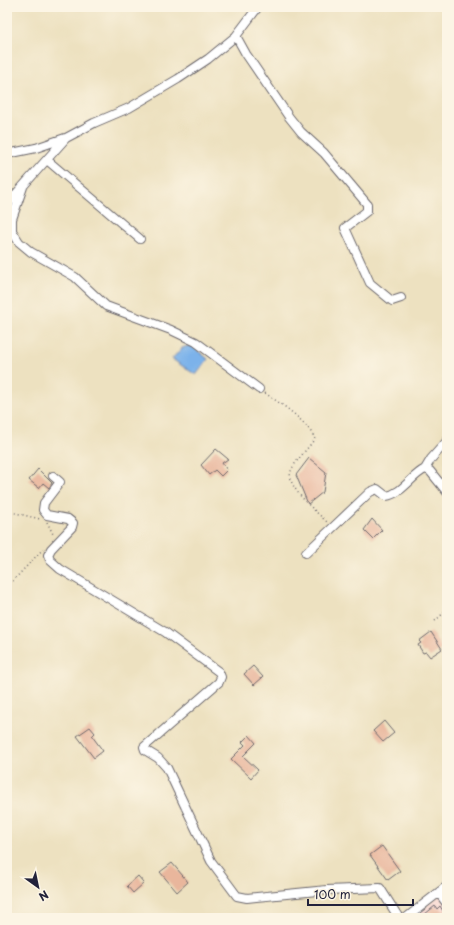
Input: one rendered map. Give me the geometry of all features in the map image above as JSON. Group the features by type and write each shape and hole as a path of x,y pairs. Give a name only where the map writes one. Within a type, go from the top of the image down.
{"street":[{"path":"7,154 36,148 66,138 94,123 129,108 208,59 236,36 258,7"},
{"path":"236,36 246,54 293,122 324,153 367,204 367,211 345,228 370,283 392,301 401,298"},
{"path":"7,204 66,138"},
{"path":"46,160 140,239"},
{"path":"23,187 12,219 12,231 19,242 31,252 75,277 106,306 171,330 196,342 258,389"},
{"path":"306,553 370,492 377,489 386,496 394,495 418,473 425,469 431,459 447,440"},
{"path":"425,469 430,471 447,492"},
{"path":"53,476 60,482 44,503 43,510 47,515 68,519 73,522 72,527 51,549 48,555 50,560 60,569 164,632 219,672 221,677 219,682 144,747 145,750 158,758 166,768 205,851 237,896 247,898 327,890 380,888 399,918"},
{"path":"406,918 447,886"},
{"path":"439,893 447,904"}],"path":[{"path":"258,389 296,415 310,429 315,438 291,470 291,476 298,494 332,527"},
{"path":"7,511 47,521 53,534 57,533 52,539"},
{"path":"7,587 47,544"},
{"path":"435,621 447,610"}],"shaded area":[{"path":"440,895 447,904 447,918 412,918"}],"water":[{"path":"191,345 208,359 196,375 172,359 182,348"}],"building":[{"path":"216,449 228,459 222,463 227,470 221,476 215,470 209,475 201,465"},
{"path":"309,458 326,472 323,492 308,504 296,475"},
{"path":"38,469 52,483 49,488 43,483 39,488 29,480"},
{"path":"372,519 382,530 373,539 364,530"},
{"path":"431,632 442,649 430,657 426,652 423,653 418,645 421,643 419,641"},
{"path":"253,666 263,677 254,685 244,674"},
{"path":"384,721 394,733 383,742 373,731"},
{"path":"90,727 95,733 92,736 103,751 94,758 77,736"},
{"path":"249,735 256,743 243,756 258,770 251,778 231,759 245,745 242,742"},
{"path":"382,846 400,871 388,880 370,855"},
{"path":"172,863 188,882 177,892 160,872"},
{"path":"138,876 144,883 133,893 127,886"},
{"path":"435,906 437,909 440,906 443,911 447,909 447,918 420,918"}]}
